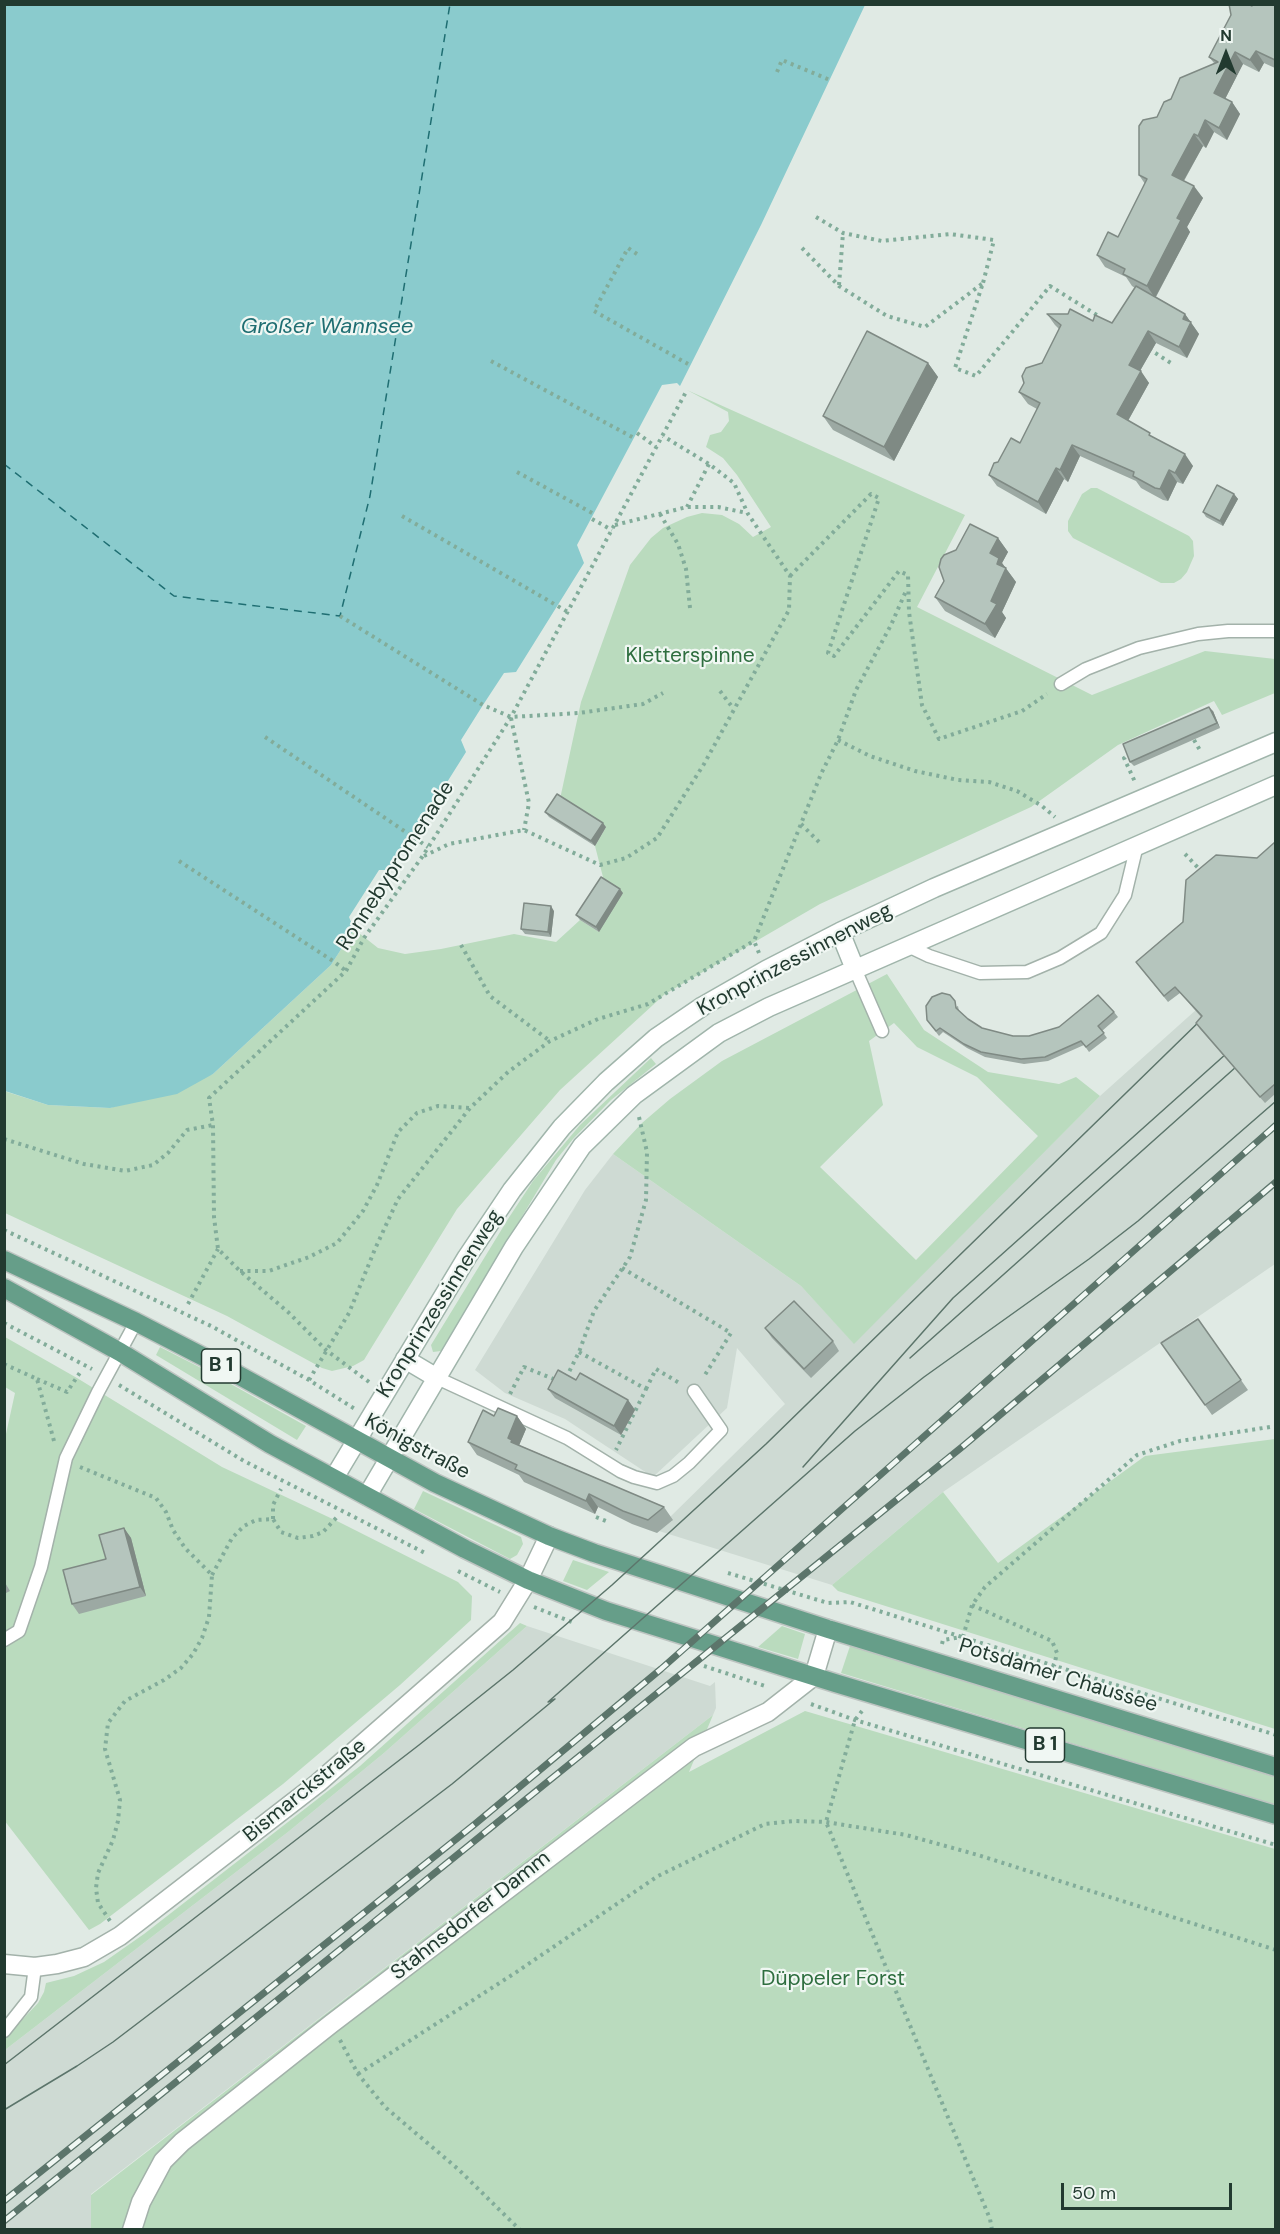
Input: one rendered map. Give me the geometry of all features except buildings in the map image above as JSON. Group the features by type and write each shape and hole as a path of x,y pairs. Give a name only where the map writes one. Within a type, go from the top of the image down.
{"main road":[{"name":"Kronprinzessinnenweg","path":"334,1478 473,1247 512,1190 562,1127 606,1082 656,1038 703,1006 840,932 924,892 1275,742"},
{"name":"Kronprinzessinnenweg","path":"367,1496 514,1247 582,1146 634,1095 719,1033 769,1007 1275,785"},
{"path":"840,932 855,969"},
{"name":"Königstraße","path":"4,1260 135,1322 231,1371 471,1501 549,1536 828,1629"},
{"name":"B 1","path":"4,1288 120,1352 216,1413 465,1550 528,1580 606,1611 1275,1815"},
{"path":"405,1359 437,1378"},
{"name":"Bismarckstraße","path":"4,1964 35,1967 84,1957 120,1936 318,1783 502,1622 528,1580 549,1536"},
{"path":"814,1676 828,1629"},
{"name":"Potsdamer Chaussee","path":"828,1629 1275,1767"},
{"name":"Stahnsdorfer Damm","path":"132,2229 141,2202 163,2161 182,2142 331,2024 694,1747 768,1712 814,1676"}],"lane":[{"path":"1061,684 1086,669 1139,648 1198,634 1228,631 1275,631"},
{"path":"908,946 929,956 981,973 1027,972 1059,958 1101,933 1125,895 1137,845"},
{"path":"855,969 882,1031"},
{"path":"4,1640 19,1631 41,1567 66,1458 135,1322"},
{"path":"437,1378 567,1438 634,1477 657,1483 673,1476 689,1463 721,1430 694,1391"},
{"path":"4,2031 31,1997 35,1967"}],"path":[{"path":"777,72 782,60 830,80"},
{"path":"816,217 843,232 882,241 950,234 994,240 955,368 976,376 1050,286 1108,323"},
{"path":"839,286 843,232"},
{"path":"637,254 628,248 594,312 688,364"},
{"path":"802,248 839,286 887,316 925,327 983,282"},
{"path":"1147,348 1173,365"},
{"path":"491,361 634,438"},
{"name":"Ronnebypromenade","path":"213,1125 209,1098 346,971 364,938 422,857 511,717 687,390"},
{"path":"637,434 657,447"},
{"path":"422,857 449,844 524,830 600,866 626,858 657,838 704,764 789,610 790,576 748,514 734,483 709,464 663,436"},
{"path":"687,507 709,464"},
{"path":"517,472 593,516 612,530"},
{"path":"790,576 871,494 879,498 828,653 834,656 899,571 908,575 907,587 922,705 939,738 1022,711 1061,684"},
{"path":"615,525 687,507 718,507 748,514"},
{"path":"660,514 678,544 686,569 690,609"},
{"path":"402,516 568,612"},
{"path":"309,1380 353,1306 375,1249 398,1199 470,1108 508,1072 550,1041 598,1019 648,1004 754,941 821,774 838,740 856,690 891,624 907,587"},
{"path":"340,616 483,705 511,717 579,713 643,704 663,693"},
{"path":"720,691 733,708"},
{"path":"511,717 529,803 524,830"},
{"path":"265,737 428,847"},
{"path":"838,740 870,756 915,771 958,780 989,782 1017,791 1042,806 1070,829"},
{"path":"1125,760 1139,754"},
{"path":"801,824 822,845"},
{"path":"1185,854 1204,875"},
{"path":"179,861 346,971"},
{"path":"754,941 766,970"},
{"path":"461,945 490,996 550,1041"},
{"path":"502,1408 524,1367 559,1382 568,1374 594,1311 630,1257 646,1200 647,1152 634,1095"},
{"path":"240,1271 269,1271 309,1257 337,1243 368,1202 398,1132 417,1113 438,1106 470,1108"},
{"path":"4,1139 84,1164 125,1171 153,1165 168,1153 187,1130 213,1125 214,1217 218,1249 188,1304"},
{"path":"4,1230 211,1326 309,1380 350,1406"},
{"path":"218,1249 326,1350 384,1392"},
{"path":"609,1464 656,1370 694,1391 731,1333 622,1268"},
{"path":"4,1323 76,1359 244,1461 371,1525"},
{"path":"579,1352 646,1389"},
{"path":"4,1364 67,1392 81,1371"},
{"path":"37,1379 53,1440 66,1458 78,1466 156,1498 185,1548 212,1575"},
{"path":"963,1637 972,1605 985,1587 1137,1455 1180,1441 1275,1426"},
{"path":"281,1489 273,1505 273,1519 281,1532 298,1538 313,1536 323,1532 338,1516"},
{"path":"596,1517 606,1521"},
{"path":"110,1922 98,1903 96,1888 98,1873 113,1840 120,1800 105,1749 108,1723 126,1701 181,1668 193,1654 202,1638 209,1617 212,1575 222,1553 244,1526 256,1520 273,1519"},
{"path":"719,1570 828,1603 850,1602 1275,1735"},
{"path":"972,1605 1052,1641 1057,1653 1054,1666"},
{"path":"822,1708 855,1720 1275,1845"},
{"path":"855,1720 826,1822 986,2208 992,2229"},
{"path":"358,2074 658,1876 765,1824 795,1821 826,1822 906,1835 968,1852 1275,1950"},
{"path":"331,2024 358,2074 385,2107 458,2169 520,2229"}],"shaded area":[{"path":"1275,939 1275,1264 943,1492 832,1585 659,1531 672,1521 669,1518 785,1404 737,1348 727,1408 653,1477 565,1419 505,1393 475,1370 585,1190 613,1154 801,1286 854,1343 1100,1096"},
{"path":"527,1626 710,1686 715,1682 716,1708 713,1715 91,2194 91,2229 5,2230 5,2050 288,1832 384,1753"}],"green space":[{"name":"Kletterspinne","path":"687,390 965,515 917,607 1092,695 1205,651 1275,659 1275,693 1222,715 1214,701 1118,745 1031,807 820,904 665,994 560,1090 457,1209 364,1360 353,1366 332,1371 322,1368 227,1316 5,1213 4,1091 48,1105 110,1108 213,1074 331,965 354,929 378,948 405,954 514,934 556,942 580,920 599,932 604,881 595,846 606,827 560,799 581,702 630,565 651,538 663,528 687,517 702,513 722,515 739,524 753,537 771,527 737,475 723,458 706,447 710,435 721,432 729,421 728,412"},
{"path":"1091,488 1097,488 1189,536 1193,541 1194,556 1181,579 1174,583 1161,583 1073,538 1068,531 1068,521 1082,494"},
{"path":"887,974 924,1030 988,1072 1059,1084 1076,1077 1100,1096 854,1344 801,1286 613,1154 642,1123 670,1099 722,1061","holes":["894,1023 917,1047 977,1077 1038,1136 916,1260 820,1167 883,1105 869,1041"]},
{"path":"651,1058 656,1064 611,1100 556,1160 441,1351 433,1352 431,1345 533,1181 580,1125"},
{"path":"5,1337 77,1378 222,1467 339,1522 458,1582 472,1596 471,1620 400,1685 283,1784 100,1924 89,1930 4,1820 4,1443 15,1393 5,1387"},
{"path":"160,1347 306,1426 297,1440 156,1355"},
{"path":"1275,1439 1275,1729 838,1591 832,1585 943,1492 998,1563 1145,1456"},
{"path":"423,1491 521,1537 523,1544 517,1555 510,1559 414,1509"},
{"path":"573,1560 609,1572 587,1590 563,1581"},
{"path":"520,1623 527,1626 384,1753 288,1832 5,2050 5,2038 38,2003 46,1983 74,1976 104,1962 144,1934 360,1766"},
{"path":"782,1626 805,1634 798,1659 758,1647"},
{"path":"850,1646 1275,1777 1275,1805 841,1673"},
{"name":"Düppeler Forst","path":"805,1711 1275,1849 1275,2229 91,2230 91,2195 713,1715 689,1772"}],"water":[{"name":"Großer Wannsee","path":"4,5 865,5 761,225 680,386 677,383 662,385 577,545 584,563 516,672 504,673 461,740 466,752 392,870 379,870 349,917 354,929 331,965 213,1074 177,1094 110,1108 48,1105 5,1091"}],"ferry route":[{"path":"4,464 174,596 340,616 370,496 450,4"}],"tram line":[{"path":"4,2065 419,1745 513,1670 612,1585 766,1444 1208,1013"},
{"path":"803,1467 953,1298 1236,1045"},
{"path":"910,1358 1246,1058"},
{"path":"4,2110 113,2042 452,1784 555,1699 548,1702 855,1431 924,1377 1089,1259 1138,1221 1276,1101"}],"railway":[{"path":"4,2201 475,1824 661,1669 1276,1125"},
{"path":"4,2221 962,1447 1276,1182"}]}
